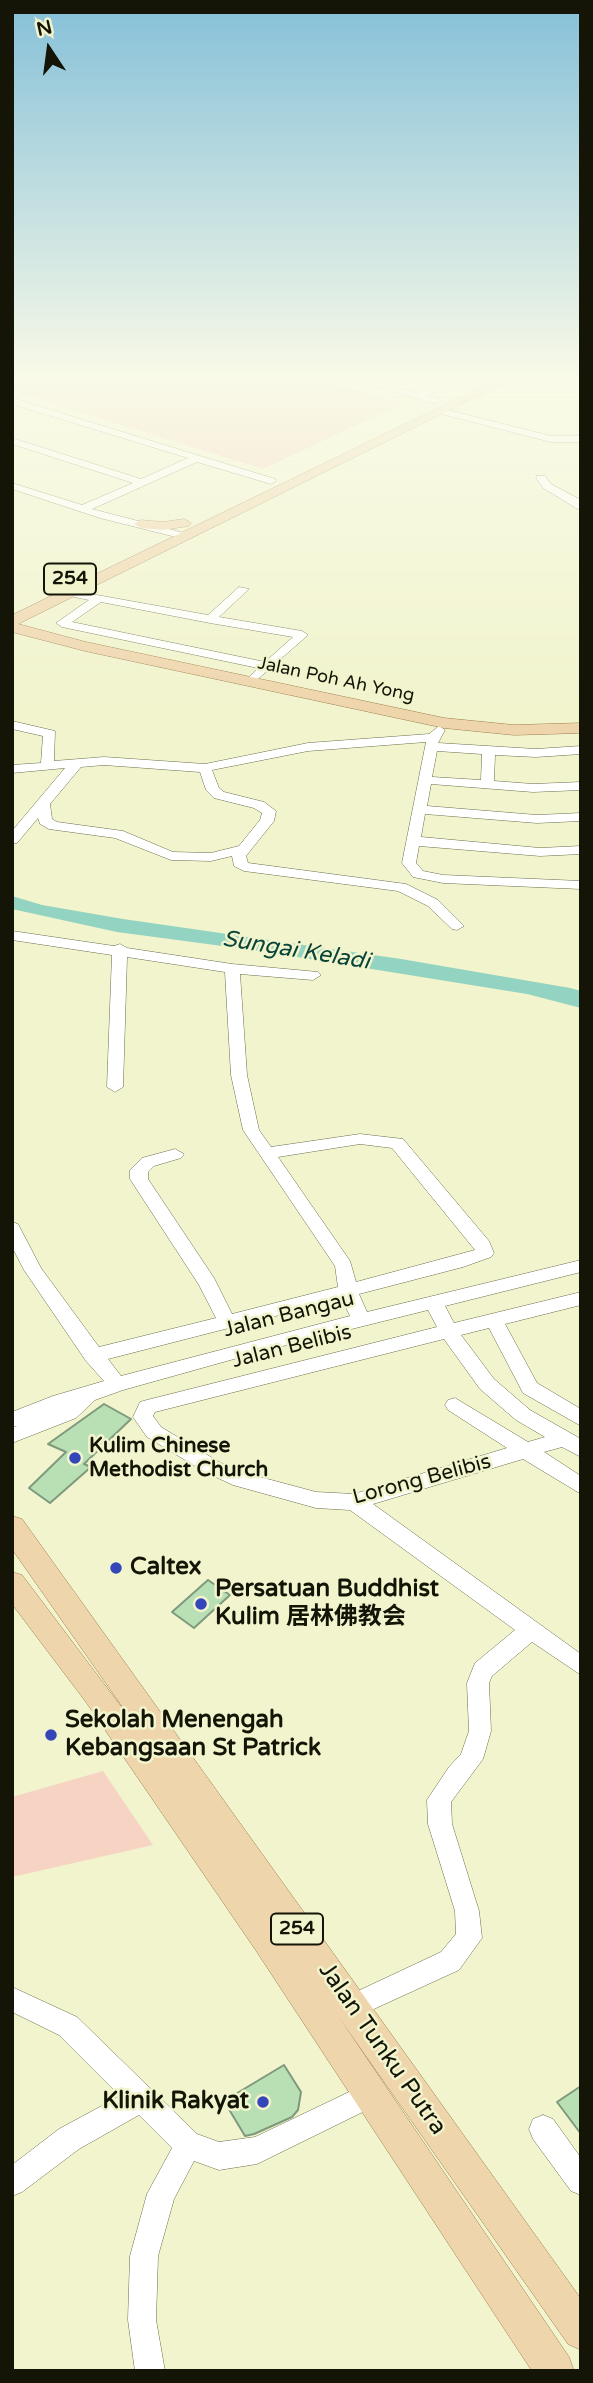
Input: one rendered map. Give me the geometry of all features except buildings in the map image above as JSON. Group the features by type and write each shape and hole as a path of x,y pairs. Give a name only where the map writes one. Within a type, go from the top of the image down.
{"main road":[{"name":"254","path":"12,621 69,593 258,488"},
{"name":"254","path":"12,608 136,537 172,534 269,488"},
{"path":"136,537 163,526 172,534"},
{"path":"39,607 32,615 31,623 47,638"},
{"name":"Jalan Poh Ah Yong","path":"12,627 47,638 444,723 514,730 581,728"},
{"path":"12,636 47,638"},
{"name":"Jalan Tunku Putra","path":"12,1527 352,2007 576,2316"},
{"name":"Jalan Tunku Putra","path":"12,1583 96,1693 270,1941 555,2371"}],"street":[{"path":"19,488 104,516 136,537 172,534"},
{"path":"82,509 127,488"},
{"path":"551,488 581,505"},
{"path":"210,619 243,589"},
{"path":"69,593 302,635 251,681"},
{"path":"98,599 62,623 267,666"},
{"path":"444,723 433,742 409,863 418,874 443,879 581,885"},
{"path":"12,725 50,734 47,766"},
{"path":"12,769 104,761 205,768 308,747 433,742 489,751 581,750"},
{"path":"487,784 489,751"},
{"path":"12,840 77,763"},
{"path":"205,768 213,790 219,795 259,805 269,811 267,821 242,850 238,860 244,867"},
{"path":"425,780 533,788 581,786"},
{"path":"43,804 45,821 54,827 118,834 178,857 211,857 242,850"},
{"path":"420,810 537,819 581,817"},
{"path":"413,841 540,852 581,849"},
{"path":"211,857 244,867 401,887 433,902 457,926"},
{"path":"12,935 232,969 313,975"},
{"path":"115,1087 120,950"},
{"path":"232,969 239,1075 251,1130 344,1265 348,1290 361,1320"},
{"path":"93,1356 485,1252 483,1245 397,1143 360,1139 266,1153"},
{"path":"175,1154 148,1162 139,1170 139,1179 207,1283 226,1320"},
{"path":"12,1228 33,1270 93,1356 117,1384"},
{"name":"Jalan Bangau","path":"12,1420 60,1401 93,1394 117,1384 581,1266"},
{"name":"Jalan Belibis","path":"147,1407 581,1298"},
{"path":"434,1303 448,1331 487,1384 503,1399 573,1444"},
{"path":"494,1320 530,1388 581,1419"},
{"path":"12,1436 69,1413 93,1394"},
{"path":"455,1405 581,1486"},
{"name":"Lorong Belibis","path":"147,1407 143,1417 154,1432 212,1467 240,1479 316,1500 354,1502 527,1452 573,1444"},
{"path":"354,1502 581,1666"},
{"path":"352,2007 450,1961 469,1938 467,1911 440,1824 439,1800 471,1759 480,1731 478,1683 483,1670 531,1630"},
{"path":"12,1999 68,2026 188,2145 219,2156 257,2150 370,2095"},
{"path":"12,2182 69,2139 142,2099"},
{"path":"543,2129 581,2181"},
{"path":"150,2371 142,2320 144,2256 161,2194 188,2145"}],"shaded area":[{"path":"103,1771 153,1845 12,1877 12,1797"}],"water":[{"name":"Sungai Keladi","path":"12,896 42,905 123,919 401,959 570,988 581,991 581,1008 527,994 260,951 117,932 12,909"}],"place":[{"name":"Kulim Chinese Methodist Church","path":"75,1458"},
{"name":"Caltex","path":"116,1568"},
{"name":"Persatuan Buddhist Kulim 居林佛教会","path":"201,1604"},
{"name":"Sekolah Menengah Kebangsaan St Patrick","path":"51,1735"},
{"name":"Klinik Rakyat","path":"263,2102"}]}
